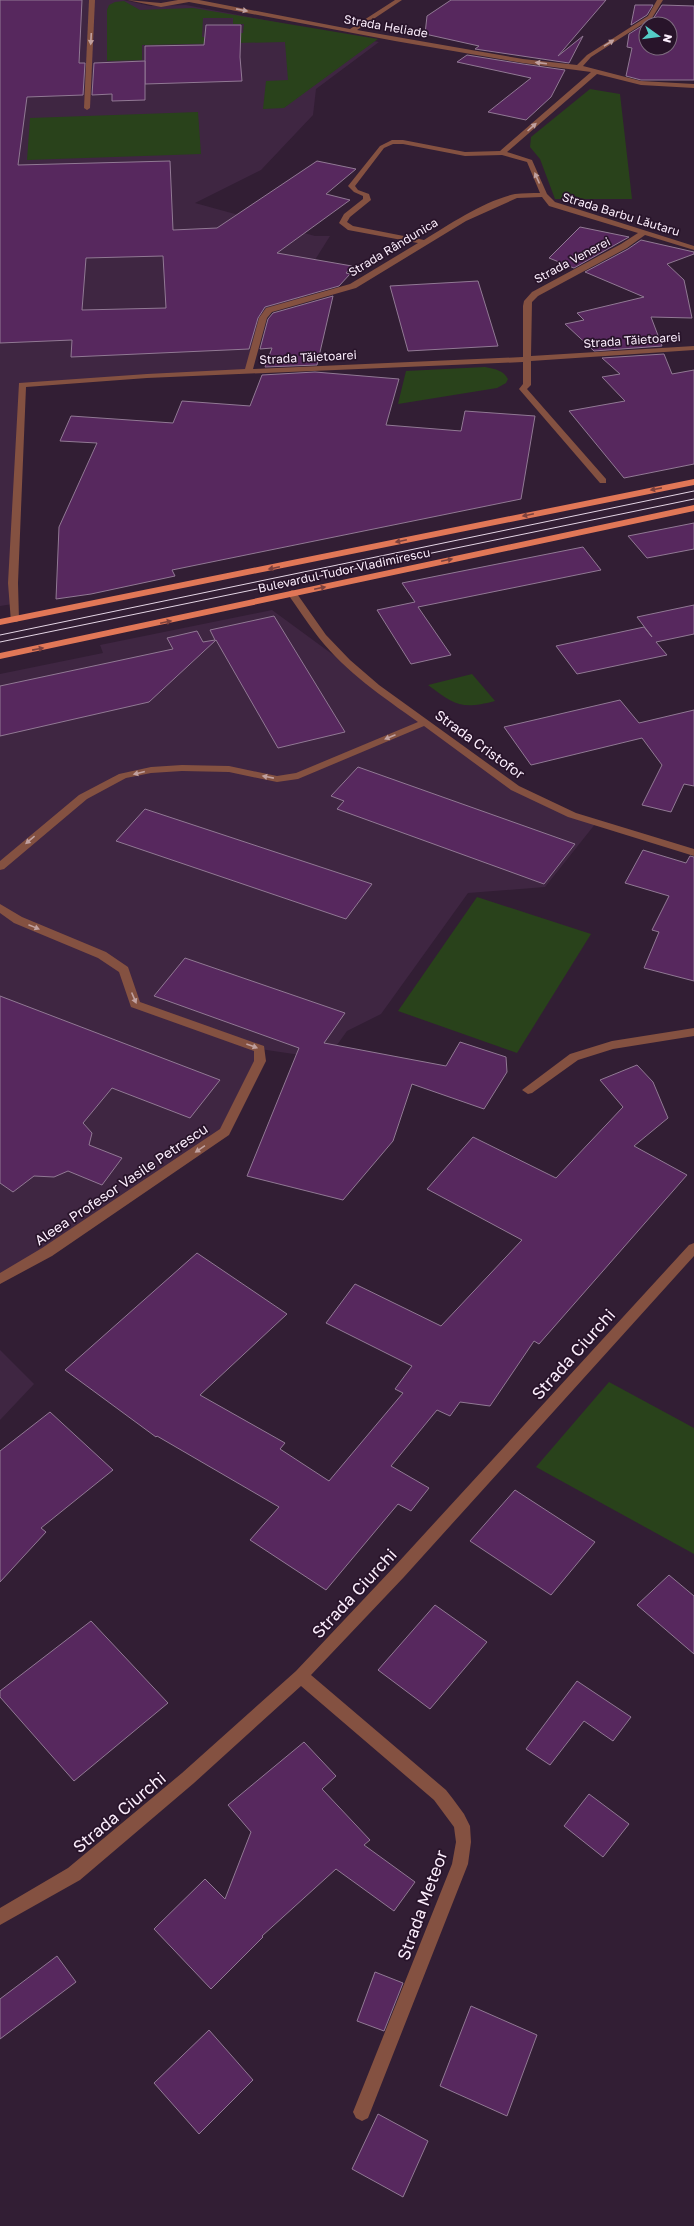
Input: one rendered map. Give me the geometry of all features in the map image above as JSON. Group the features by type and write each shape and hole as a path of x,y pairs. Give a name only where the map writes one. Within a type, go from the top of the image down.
{"main road":[{"name":"Bulevardul Tudor Vladimirescu","path":"0,622 694,482"},
{"name":"Bulevardul Tudor Vladimirescu","path":"0,656 97,637 292,593 694,508"}],"street":[{"path":"87,108 92,0"},
{"path":"130,0 161,5 189,0"},
{"name":"Strada Heliade","path":"189,0 351,31 523,61 579,67 640,83 694,86"},
{"path":"351,31 399,0"},
{"path":"579,67 589,56 650,17 660,0"},
{"path":"423,242 351,228 343,222 347,216 367,200 367,195 356,191 351,186 382,147 392,142 403,142 489,156 502,153 596,71"},
{"name":"Strada Barbu Lăutaru","path":"502,153 530,161 544,196 552,204 694,248"},
{"name":"Strada Rândunica","path":"248,371 262,318 269,310 353,286 368,278 423,242 463,219 497,203 516,196 544,196"},
{"name":"Strada Venerei","path":"603,481 523,389 527,385 527,306 530,298 535,294 624,246 645,232"},
{"name":"Strada Tăietoarei","path":"14,620 17,483 22,385 248,371 527,359 694,348"},
{"name":"Strada Cristofor","path":"292,593 323,637 347,662 376,687 515,788 572,815 694,853"},
{"path":"0,867 83,797 124,776 151,770 182,768 229,769 277,779 298,776 426,722"},
{"name":"Aleea Profesor Vasile Petrescu","path":"0,908 18,920 102,955 124,970 135,1004 260,1049 260,1061 225,1132 47,1252 0,1279"},
{"path":"528,1090 574,1057 612,1045 694,1032"},
{"name":"Strada Ciurchi","path":"0,1917 74,1874 188,1778 301,1676 399,1572 694,1248"},
{"name":"Strada Meteor","path":"301,1676 440,1795 459,1818 465,1841 460,1864 362,2112"}],"shaded area":[{"path":"0,0 124,0 150,6 186,5 379,42 316,89 313,115 261,170 195,203 315,236 330,236 308,271 307,293 304,298 267,309 248,371 22,385 13,604 0,606"},
{"path":"272,610 515,788 596,823 545,887 468,893 381,1014 347,1031 327,1059 260,1049 225,1132 0,1279 0,674 103,653 100,645"},
{"path":"0,1350 34,1384 0,1420"}],"green space":[{"path":"124,1 140,10 193,8 378,39 284,108 263,109 266,81 288,80 285,42 142,45 142,60 107,61 107,10 109,5 115,2","holes":["203,18 233,18 233,24 244,24 243,33 233,33 233,37 202,37"]},
{"path":"590,89 620,94 632,199 555,199 540,159 530,147 531,137"},
{"path":"198,112 201,154 27,160 30,118"},
{"path":"485,367 495,369 504,374 508,379 506,383 497,388 398,404 406,371"},
{"path":"472,674 495,701 474,705 459,704 445,697 428,685"},
{"path":"477,897 591,934 517,1053 398,1011"},
{"path":"609,1382 694,1428 694,1554 536,1467"}],"building":[{"path":"0,0 82,0 79,63 85,63 83,95 27,97 18,165 170,161 173,230 217,228 317,161 356,169 326,194 350,200 277,253 352,266 346,273 350,274 339,286 265,307 258,318 249,349 71,357 72,340 0,343","holes":["163,256 166,308 82,310 86,258"]},
{"path":"451,0 606,0 558,56 583,36 569,63 475,49 479,46 425,34 427,16"},
{"path":"635,5 653,5 647,15 638,16 638,21 631,25"},
{"path":"662,5 694,6 694,80 641,80 626,76 632,48 627,47 629,34 638,28 638,56 678,56 678,16 655,16"},
{"path":"206,25 241,25 240,57 242,81 145,84 145,46 204,45"},
{"path":"467,55 565,70 551,97 526,120 488,112 531,78 457,62"},
{"path":"145,61 145,100 112,101 112,94 92,95 94,63"},
{"path":"580,227 629,237 574,268 549,258"},
{"path":"641,240 694,252 694,254 667,264 684,280 692,318 651,317 662,346 594,351 565,324 584,320 577,313 644,297 585,272 628,249"},
{"path":"478,281 498,346 408,351 390,286"},
{"path":"333,296 317,365 265,367 272,348 260,349 268,319 273,313"},
{"path":"664,354 672,374 694,370 694,464 624,478 569,411 625,401 602,377 620,374 602,358"},
{"path":"315,372 399,379 386,425 461,431 465,411 535,416 521,499 172,570 175,576 91,594 56,599 59,527 97,443 60,441 71,416 173,423 182,401 250,406 262,375"},
{"path":"694,523 694,549 647,558 628,536"},
{"path":"583,547 601,570 418,607 451,655 411,664 377,610 415,602 402,583"},
{"path":"694,605 694,634 656,642 667,655 577,674 556,646 644,627 652,637 637,617"},
{"path":"274,616 345,732 278,748 216,640 149,702 0,736 0,686 173,649 167,638 197,631 203,642 215,640 210,630"},
{"path":"620,700 639,723 694,710 694,786 684,784 671,812 642,805 662,765 642,738 531,765 504,727"},
{"path":"358,767 575,844 544,884 337,809 344,801 331,796"},
{"path":"145,809 372,884 346,919 116,841"},
{"path":"643,850 686,863 690,856 694,857 694,981 644,968 659,932 652,930 669,896 625,883"},
{"path":"185,958 345,1013 324,1043 446,1066 460,1042 506,1057 507,1072 484,1109 412,1084 393,1141 343,1200 247,1176 299,1048 154,996"},
{"path":"0,996 220,1080 190,1118 112,1088 83,1123 92,1133 89,1145 122,1158 102,1185 68,1171 54,1177 34,1176 13,1192 0,1183"},
{"path":"637,1065 653,1082 668,1118 634,1146 687,1175 539,1344 534,1341 490,1406 460,1402 450,1416 437,1410 391,1466 429,1488 411,1511 398,1504 326,1590 250,1540 279,1507 157,1436 156,1437 65,1370 197,1253 287,1314 200,1395 285,1443 280,1449 329,1481 403,1393 395,1389 412,1366 326,1323 355,1284 441,1326 522,1240 427,1189 473,1137 556,1178 623,1107 600,1080"},
{"path":"50,1412 113,1470 41,1528 46,1532 0,1582 0,1451"},
{"path":"515,1490 595,1542 551,1595 470,1541"},
{"path":"669,1575 694,1596 694,1654 637,1605"},
{"path":"435,1605 487,1642 430,1709 378,1670"},
{"path":"91,1621 168,1703 74,1781 0,1697 0,1691"},
{"path":"577,1681 631,1717 613,1741 584,1721 550,1765 526,1749"},
{"path":"304,1742 336,1776 322,1789 370,1840 364,1845 415,1882 394,1911 336,1869 262,1936 263,1937 211,1989 154,1929 205,1879 225,1899 251,1832 228,1805"},
{"path":"589,1794 629,1824 603,1857 564,1826"},
{"path":"57,1956 76,1982 0,2039 0,1999"},
{"path":"375,1972 403,1983 384,2031 357,2021"},
{"path":"471,2006 537,2035 507,2116 440,2086"},
{"path":"209,2030 253,2080 199,2134 154,2083"},
{"path":"378,2114 428,2141 403,2197 352,2169"}],"tram line":[{"path":"0,635 694,491"},
{"path":"0,642 694,499"}]}
